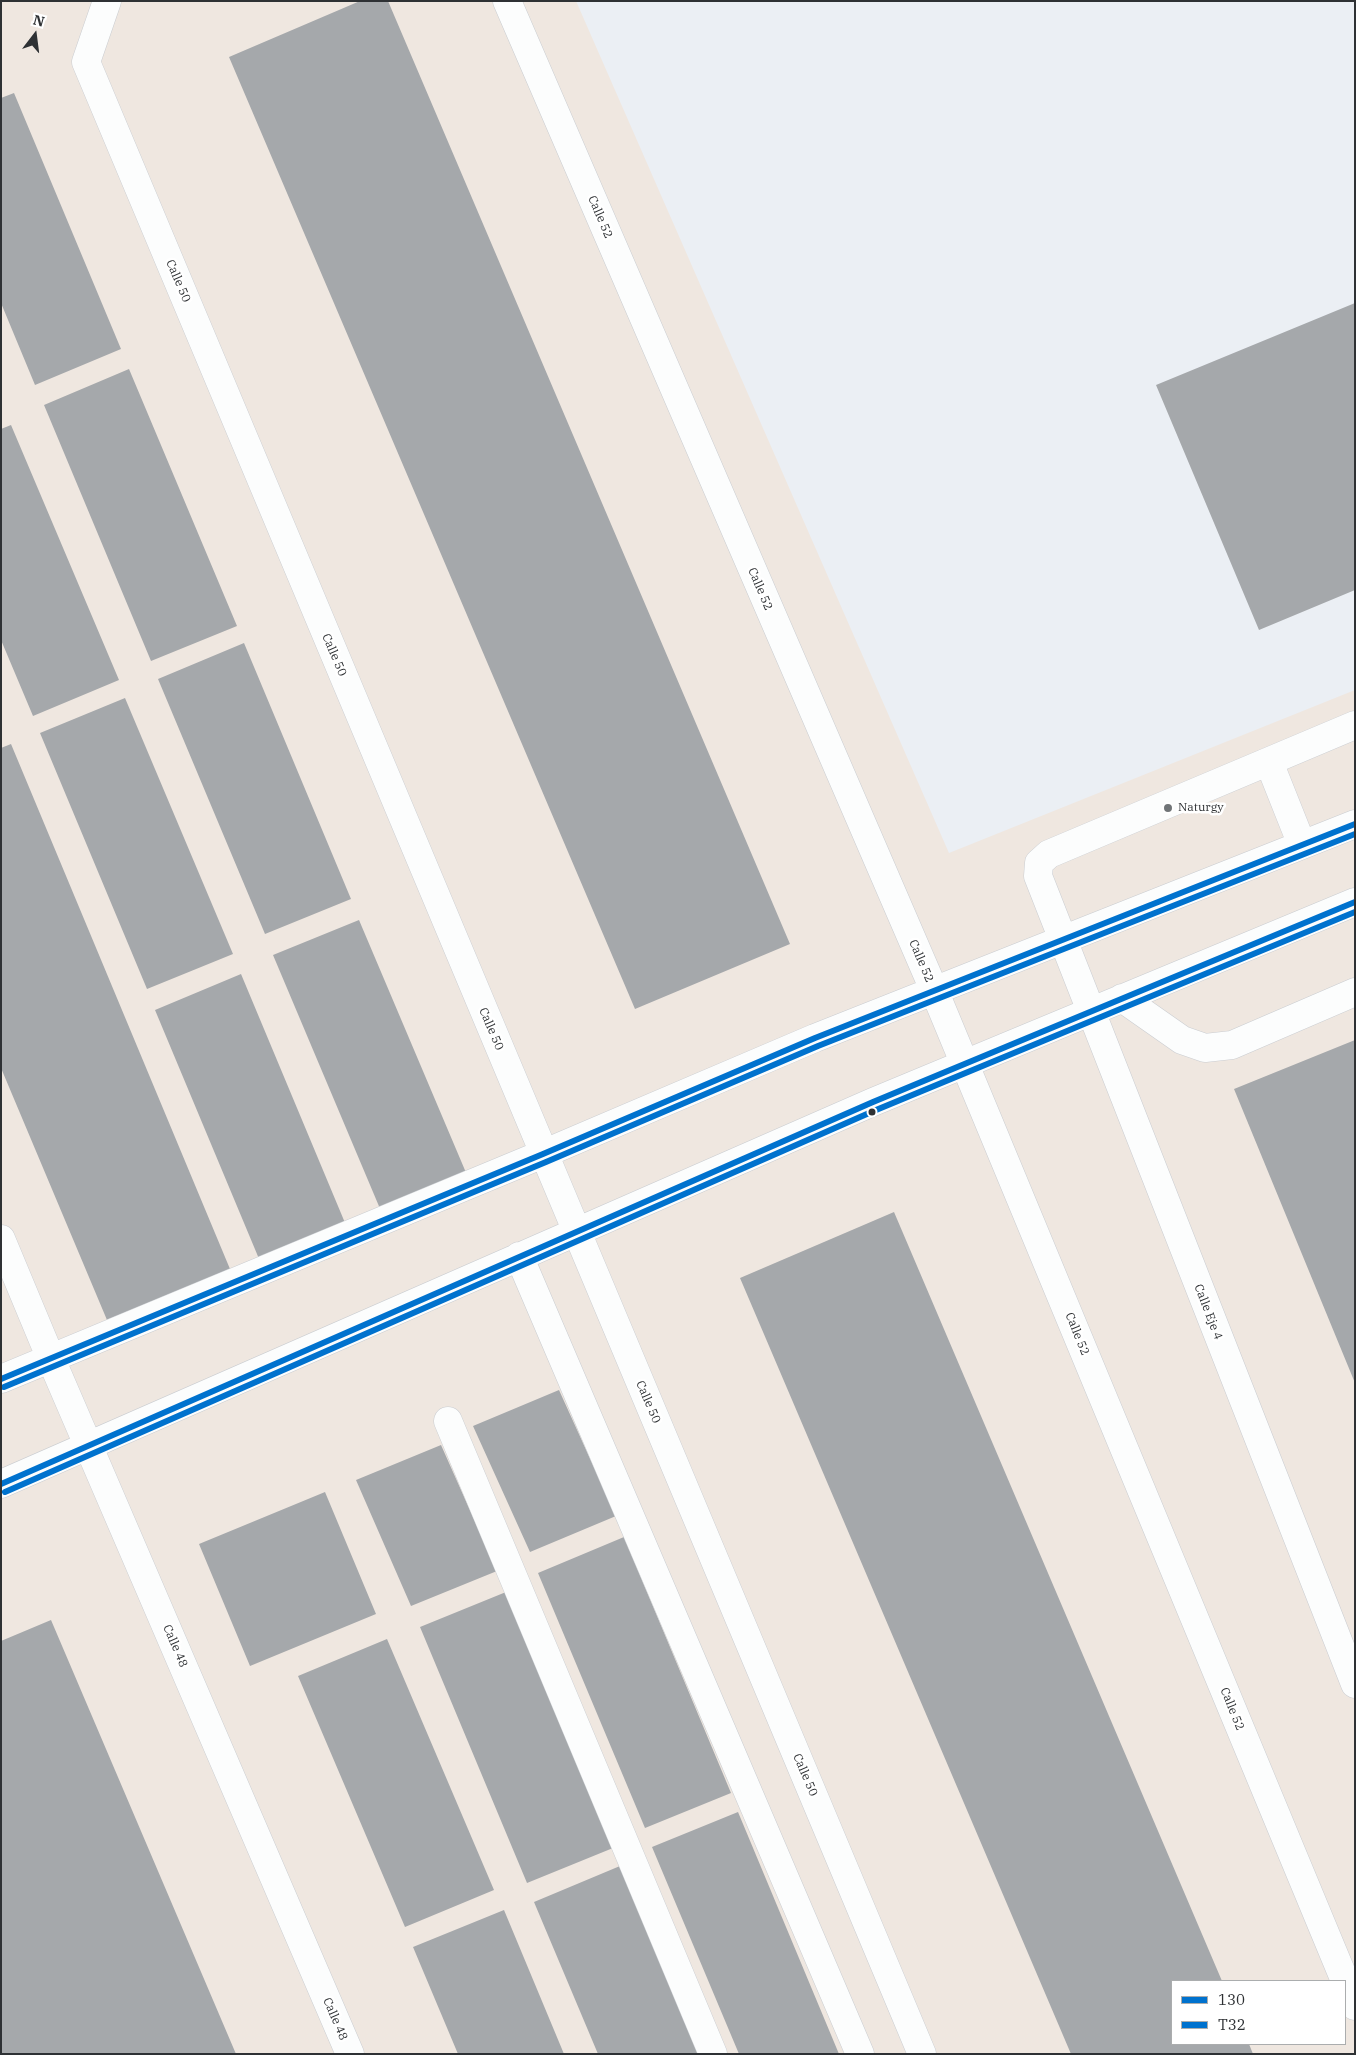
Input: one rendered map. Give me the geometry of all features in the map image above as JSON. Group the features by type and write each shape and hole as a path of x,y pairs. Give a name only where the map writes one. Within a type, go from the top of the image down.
{"street":[{"name":"Calle 50","path":"107,1 86,62 922,2054"},
{"name":"Calle 52","path":"507,1 934,990 1345,1980"},
{"name":"Calle Eje 4","path":"1355,725 1048,854 1039,863 1038,876 1355,1684"},
{"path":"1269,762 1302,846"},
{"path":"1,1379 934,990 1355,824"},
{"path":"1,1484 576,1231 1090,1011 1355,902"},
{"path":"1122,998 1182,1040 1205,1048 1232,1045 1355,992"},
{"name":"Calle 48","path":"1,1239 350,2054"},
{"path":"519,1256 860,2054"},
{"path":"448,1421 713,2054"},
{"name":"Calle 52","path":"1346,1984 1355,2006"}],"shaded area":[{"path":"1,1 576,1 949,853 1355,690 1355,2054 1,2054"}],"building":[{"path":"360,1 388,1 790,944 635,1009 229,57"},
{"path":"14,93 121,349 35,385 1,303 1,98"},
{"path":"1355,303 1355,590 1259,630 1156,385"},
{"path":"129,369 237,626 151,661 44,405"},
{"path":"11,425 119,680 33,716 1,640 1,429"},
{"path":"244,643 351,899 265,934 158,679"},
{"path":"125,698 233,954 147,989 40,733"},
{"path":"11,744 230,1269 107,1320 1,1068 1,748"},
{"path":"359,920 467,1175 381,1211 273,955"},
{"path":"241,974 348,1230 262,1266 155,1010"},
{"path":"1355,1040 1355,1383 1234,1089"},
{"path":"894,1212 1222,1980 1171,1980 1171,2045 1249,2045 1253,2054 1071,2054 740,1278"},
{"path":"559,1390 616,1516 530,1552 473,1426"},
{"path":"441,1445 497,1571 411,1606 356,1480"},
{"path":"325,1492 376,1614 250,1666 199,1544"},
{"path":"624,1537 731,1793 645,1828 538,1573"},
{"path":"506,1592 613,1848 527,1883 420,1627"},
{"path":"51,1620 236,2054 1,2054 1,1641"},
{"path":"387,1639 494,1890 405,1927 298,1676"},
{"path":"738,1812 839,2054 739,2054 652,1847"},
{"path":"620,1866 698,2054 598,2054 534,1902"},
{"path":"504,1910 564,2054 458,2054 413,1947"}],"transit line":[{"name":"130","path":"1,1379 543,1154 815,1038 1355,824"},
{"name":"T32","path":"4,1387 546,1162 818,1046 1355,834"},
{"name":"130","path":"1,1484 873,1102 1355,902"},
{"name":"T32","path":"5,1492 876,1110 1355,912"}],"place":[{"name":"Naturgy","path":"1168,808"}]}
